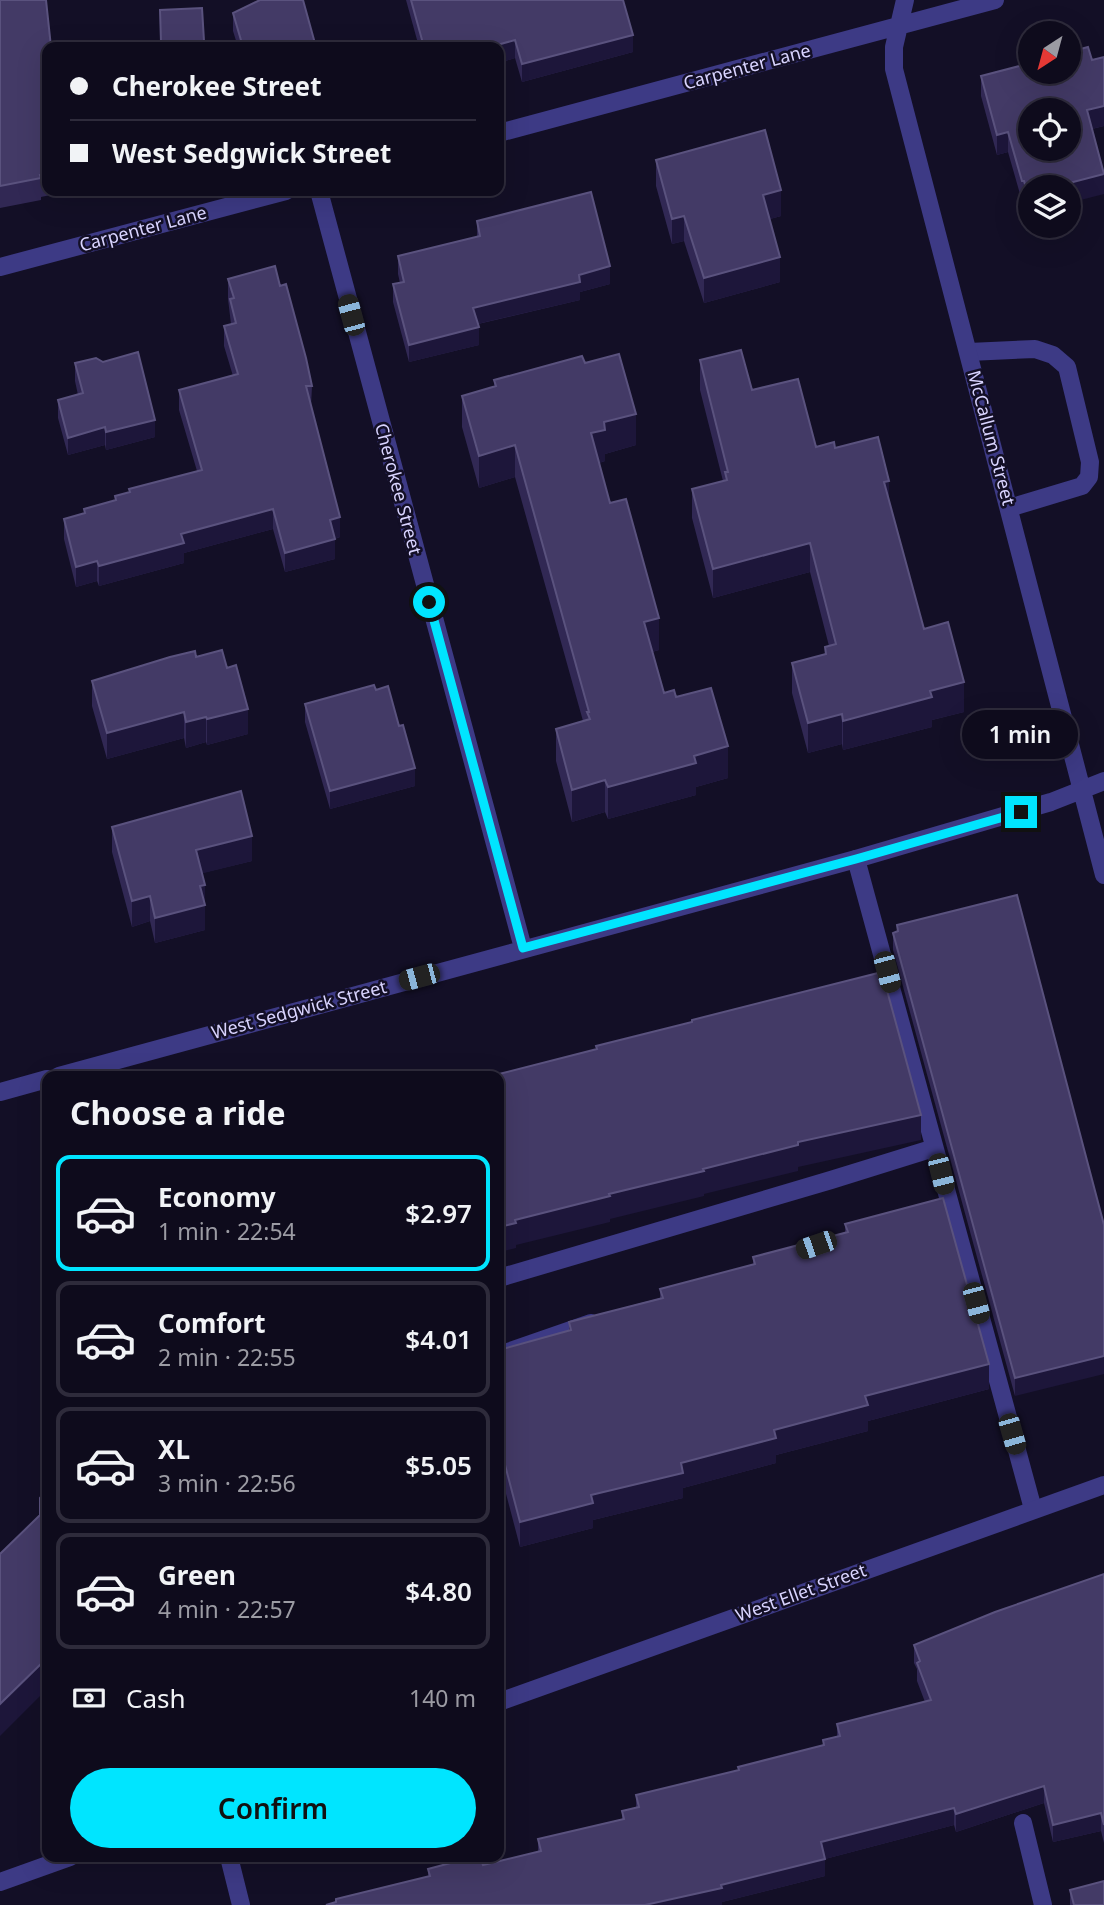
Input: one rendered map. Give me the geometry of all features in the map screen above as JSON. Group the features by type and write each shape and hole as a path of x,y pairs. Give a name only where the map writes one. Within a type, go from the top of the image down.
{"street":[{"name":"McCallum Street","path":"905,0 894,47 894,69 1104,875"},
{"name":"Carpenter Lane","path":"504,133 995,0"},
{"name":"Carpenter Lane","path":"0,267 267,196"},
{"name":"Cherokee Street","path":"320,196 523,948"},
{"path":"969,352 1035,349 1053,355 1067,367 1090,462 1089,477 1082,486 1009,508"},
{"name":"West Sedgwick Street","path":"76,1071 856,859 1051,802 1104,781"},
{"path":"856,859 934,1148 941,1202 1033,1509"},
{"path":"0,1092 42,1080"},
{"path":"504,1277 934,1148"},
{"path":"504,1353 604,1318"},
{"name":"West Ellet Street","path":"504,1700 1104,1485"},
{"path":"1023,1823 1044,1905"},
{"path":"0,1882 56,1862"},
{"path":"230,1862 241,1905"}],"building":[{"path":"0,0 46,0 50,42 42,42 42,175 41,178 0,186"},
{"path":"260,0 303,0 315,42 242,42 233,13"},
{"path":"411,0 623,0 633,35 522,64 515,40 504,43 423,42"},
{"path":"202,8 204,41 161,42 160,10"},
{"path":"1088,47 1092,60 1104,57 1104,106 1087,110 1104,174 1081,180 1081,175 1020,175 1008,132 997,135 981,76 1018,66 1018,84 1082,84 1082,49"},
{"path":"765,130 781,190 763,195 780,257 704,278 684,216 672,219 656,160"},
{"path":"591,192 610,266 579,275 580,282 473,308 479,327 409,345 393,284 404,282 398,256 480,236 477,221"},
{"path":"275,266 280,286 286,284 306,358 312,386 306,386 340,517 330,520 335,539 285,553 273,509 181,534 184,543 99,566 97,561 76,567 64,519 85,513 84,509 116,500 115,496 130,492 129,489 202,470 179,390 238,374 224,326 236,323 230,299 234,298 228,279"},
{"path":"741,350 752,390 798,379 816,447 834,442 835,448 878,437 889,481 884,482 924,629 948,622 964,682 930,691 932,697 843,721 842,714 808,723 792,663 826,654 825,647 836,644 810,543 713,569 692,489 727,480 725,472 728,472 700,360"},
{"path":"138,352 155,420 106,432 105,427 68,438 58,400 83,393 75,363 96,358 103,362"},
{"path":"619,354 636,414 604,422 605,430 591,433 610,503 626,499 659,618 644,622 664,693 674,690 676,697 711,688 728,746 694,756 696,763 608,787 605,780 572,790 556,729 590,719 589,712 515,445 479,456 462,396 496,386 494,380 582,356 585,363"},
{"path":"222,650 227,668 236,665 248,709 186,722 184,712 107,733 92,681 195,651 196,657"},
{"path":"374,685 376,690 388,686 415,768 330,791 305,704"},
{"path":"241,791 252,836 196,850 205,885 200,886 205,905 155,918 150,896 132,901 112,827"},
{"path":"1017,895 1104,1225 1104,1356 1015,1378 893,933 898,931 897,925"},
{"path":"882,972 921,1115 798,1142 798,1145 609,1194 610,1196 515,1220 516,1223 504,1226 504,1073 597,1049 596,1046"},
{"path":"943,1198 989,1364 865,1396 868,1405 774,1430 776,1438 681,1463 683,1473 591,1495 593,1503 520,1522 504,1461 504,1349 571,1330 569,1322 663,1298 660,1289 755,1264 753,1257 848,1232 845,1224"},
{"path":"42,1496 42,1663 0,1704 0,1554 40,1515"},
{"path":"1104,1574 1104,1825 1101,1813 1053,1825 1044,1786 956,1814 954,1808 821,1842 825,1859 721,1885 722,1888 645,1905 326,1905 336,1902 336,1899 430,1876 428,1869 454,1862 482,1862 483,1865 541,1851 538,1839 624,1819 622,1811 639,1807 636,1795 739,1770 738,1767 824,1745 823,1740 840,1736 837,1724 931,1700 917,1663 920,1661 914,1645 995,1612"},
{"path":"1104,1881 1104,1905 1074,1905 1070,1890"}],"route":[{"path":"429,602 523,948 1021,812"}]}
